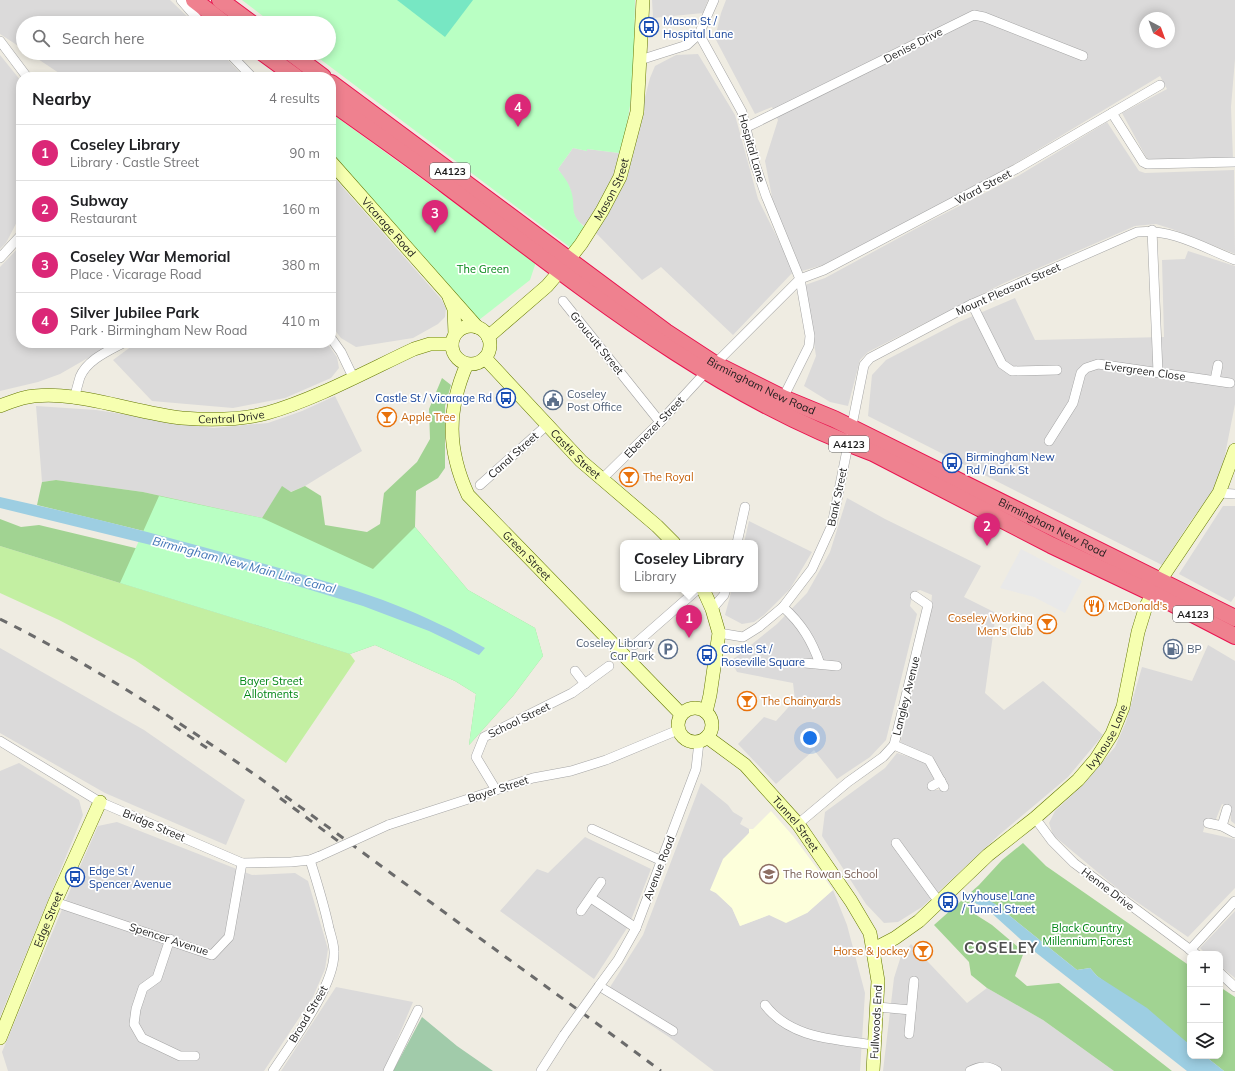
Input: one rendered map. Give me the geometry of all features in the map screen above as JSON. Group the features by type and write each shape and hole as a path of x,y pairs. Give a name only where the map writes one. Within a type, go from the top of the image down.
{"highway":[{"path":"194,0 215,16"},
{"path":"220,0 242,16"},
{"path":"272,60 286,72"},
{"path":"301,60 317,72"},
{"name":"Birmingham New Road","path":"336,87 569,259 710,368 783,398 850,436 873,453 1051,545 1235,618"},
{"name":"Birmingham New Road","path":"336,106 446,185 559,272 626,320 710,368 777,410 850,436"},
{"name":"Birmingham New Road","path":"1156,587 1235,636"}],"street":[{"path":"181,0 195,16"},
{"name":"Mason Street","path":"488,337 547,286 559,272 581,244 602,211 620,177 637,112 643,0"},
{"path":"640,60 686,45 699,34 714,0"},
{"name":"Denise Drive","path":"747,126 974,15 984,17 1083,56"},
{"name":"Hospital Lane","path":"699,34 742,112 747,126 754,161 766,196 800,279 810,336 809,346 783,398"},
{"path":"0,41 23,72"},
{"path":"236,60 247,72"},
{"path":"290,72 293,60"},
{"name":"Ward Street","path":"800,279 824,270 1016,169 1160,85"},
{"path":"1112,113 1142,162 1147,164 1235,162"},
{"name":"Vicarage Road","path":"336,168 477,327"},
{"path":"1152,230 1158,372"},
{"name":"Mount Pleasant Street","path":"850,436 864,365 870,358 972,304 1137,232 1152,230 1164,233 1235,260"},
{"path":"0,258 16,240"},
{"name":"Ebenezer Street","path":"601,480 660,422 710,368 800,279"},
{"name":"Vicarage Road","path":"447,292 454,309 453,339"},
{"name":"Groucutt Street","path":"563,301 660,422"},
{"path":"972,304 1002,364 1012,371 1057,370"},
{"path":"468,326 477,327 481,329 488,337 490,348 485,358 477,363 467,364 456,357 453,339 468,326"},
{"name":"Central Drive","path":"0,406 24,398 54,396 183,418 236,417 266,413 354,377 414,349 453,339"},
{"path":"336,345 354,377"},
{"path":"74,399 80,376 96,359 115,348"},
{"name":"Castle Street","path":"485,358 547,425 601,480 657,526 671,540"},
{"name":"Green Street","path":"467,364 453,403 451,422 458,473 468,494 681,714"},
{"name":"Evergreen Close","path":"1049,441 1073,402 1081,373 1086,368 1098,364 1230,383"},
{"path":"1215,380 1218,365"},
{"name":"Canal Street","path":"480,485 547,425"},
{"name":"Bank Street","path":"719,633 743,637 759,627 783,607 812,569 824,546 832,525 850,436"},
{"name":"Ivyhouse Lane","path":"874,949 895,938 919,921 988,855 1078,780 1096,759 1112,734 1123,707 1138,632 1144,613 1156,587 1219,493 1235,450"},
{"path":"1219,493 1235,494"},
{"path":"738,540 745,507"},
{"path":"634,645 695,592"},
{"path":"704,592 712,609 719,633 706,712"},
{"path":"712,609 725,592"},
{"name":"Langley Avenue","path":"798,824 848,782 883,757 894,745 928,605 915,596"},
{"path":"783,607 796,619 807,634 820,664"},
{"path":"805,663 837,666"},
{"name":"School Street","path":"496,790 476,757 484,737 572,693 609,666"},
{"path":"574,671 585,684"},
{"path":"678,730 678,720 681,714 695,707 706,712 712,720 712,728 703,740"},
{"name":"Bayer Street","path":"320,856 388,825 532,778 571,771 606,760 678,730"},
{"name":"Tunnel Street","path":"678,730 686,739 703,740 745,765 798,824 851,901 870,933 874,949"},
{"name":"Avenue Road","path":"541,1071 564,1034 618,960 636,928 696,769 703,740"},
{"path":"0,753 2,743"},
{"name":"Bridge Street","path":"2,743 100,802 242,863 291,862 310,860 320,856"},
{"path":"894,745 929,760 942,784 932,786"},
{"name":"Edge Street","path":"0,1038 55,902 100,802"},
{"path":"1222,826 1227,809"},
{"name":"Henne Drive","path":"1034,818 1052,841 1074,863 1192,951"},
{"path":"1208,823 1222,826 1235,833"},
{"path":"592,829 662,861"},
{"path":"896,842 939,902"},
{"name":"Broad Street","path":"273,1071 317,1003 327,981 333,962 334,951 323,901 310,860"},
{"name":"Spencer Avenue","path":"55,902 170,939 212,955 229,938 242,863"},
{"path":"581,911 601,882"},
{"path":"591,898 636,928"},
{"path":"1194,951 1235,901"},
{"path":"170,939 157,978 143,988 136,1009 134,1024 142,1038 180,1056 195,1056"},
{"name":"Fullwoods End","path":"873,1071 878,1007 878,981 874,949"},
{"path":"1223,977 1235,987"},
{"path":"909,1034 914,982"},
{"path":"599,986 673,1031"},
{"path":"765,1005 771,1013 790,1027 809,1036 874,1045"},
{"path":"878,1007 911,1010"},
{"path":"388,1071 418,1010"},
{"path":"970,1071 975,1068 988,1066 997,1071"}],"shaded area":[{"path":"0,0 170,0 187,16 16,16 16,44 0,34"},
{"path":"652,0 708,0 703,13 653,18"},
{"path":"726,0 1235,0 1235,59 1231,107 1233,159 1148,160 1122,113 1167,89 1160,76 986,181 823,265 802,271 773,202 765,161 778,120 772,107 755,114 715,38"},
{"path":"698,54 735,115 758,199 794,271 733,335 661,267 642,280 598,235 576,220 570,188 558,169 573,148 587,151 587,149 619,153 628,161 650,78 655,66 676,55"},
{"path":"0,55 16,75 16,224 6,243 0,249"},
{"path":"40,60 228,60 239,72 58,72"},
{"path":"1107,122 1139,171 1145,173 1234,170 1235,254 1156,224 1135,226 1002,284 868,352 860,360 848,406 830,402 804,386 816,356 805,285 825,278 930,221 1018,176"},
{"path":"336,180 441,299 446,308 445,317 438,324 413,338 356,347 341,338 336,332"},
{"path":"16,250 16,348 105,348 60,374 38,382 0,391 0,267"},
{"path":"1188,251 1235,266 1235,404 1224,460 1213,491 1190,522 1162,565 868,416 872,375 886,360 959,322 1015,298 1035,340 1164,337 1162,260 1185,259"},
{"path":"129,348 331,348 337,357 339,368 331,378 285,398 233,408 152,401 113,360"},
{"path":"335,396 362,451 305,486 290,492 282,487 262,518 143,492 56,480 42,482 36,406 96,410 213,428 268,423 302,411"},
{"path":"847,498 885,519 981,566 964,597 996,613 985,693 1004,710 1043,681 1103,735 1068,777 999,835 922,907 898,922 884,923 866,904 822,836 825,812 885,768 897,753 927,763 935,778 929,785 933,790 940,790 948,785 931,756 900,744 930,617 932,595 920,590 913,592 910,606 917,614 886,740 870,757 837,779 814,750 776,784 738,744 764,717 776,721 795,700 793,683 737,672 731,661 777,624 807,593 830,552"},
{"path":"1223,506 1235,506 1235,596 1231,602 1179,574"},
{"path":"749,521 812,552 790,589 764,615 754,622 742,624 725,615 731,592 758,592 758,540 745,540"},
{"path":"1021,549 1082,581 1065,613 1034,597 1000,588"},
{"path":"1208,645 1235,661 1235,824 1231,821 1230,808 1222,804 1216,819 1206,820 1203,832 1235,839 1235,888 1188,937 1118,889 1053,835 1049,823 1055,811 1083,785 1115,747 1126,722 1142,667 1192,681"},
{"path":"0,648 144,730 245,800 226,845 105,793 0,733"},
{"path":"19,763 79,800 83,815 0,1017 0,771"},
{"path":"701,783 728,805 733,812 743,818 740,824 749,829 749,833 710,890 716,893 732,908 740,926 769,915 807,913 833,890 847,925 865,993 860,1071 714,1071 669,1037 605,995 643,935"},
{"name":"The Rowan School","path":"771,811 793,836 833,890 807,913 786,923 769,915 740,926 732,908 716,893 710,890 723,859 749,833 749,829 753,829"},
{"path":"117,822 252,875 295,873 308,881 328,949 325,969 313,997 264,1071 8,1071 2,1052 82,862 98,826"},
{"path":"585,837 651,869 629,925 594,979 500,911 537,869 548,873"},
{"path":"1235,911 1235,978 1223,968 1223,951 1203,951 1200,948"},
{"path":"911,944 967,1003 987,988 1043,1020 1114,1071 883,1071 894,978 901,956"},
{"path":"336,987 413,1002 384,1071 281,1071"},
{"path":"422,1017 457,1046 493,1071 393,1071"}],"green space":[{"path":"242,0 635,0 634,58 631,97 629,116 619,153 587,149 587,151 573,148 558,169 569,185 575,214 587,229 571,248 321,60 336,60 336,16 263,16"},
{"path":"397,0 473,0 445,37"},
{"name":"The Green","path":"336,117 536,262 530,280 479,320 336,158"},
{"path":"442,378 451,385 445,406 445,468 438,478 416,491 415,527 468,590 535,628 543,656 513,696 469,745 476,694 455,681 375,645 350,654 0,546 0,519 21,527 39,525 202,564 193,543 37,505 42,482 56,480 143,492 262,518 282,486 291,492 305,486 321,496 325,525 367,532 380,524 384,493 417,462 430,439 429,409"},
{"path":"159,496 262,518 373,569 415,527 468,590 535,628 543,656 513,696 469,745 476,694 455,681 375,645 350,654 120,583"},
{"name":"Bayer Street Allotments","path":"0,546 350,654 355,661 286,763 135,660 59,620 0,593"},
{"name":"Black Country Millennium Forest","path":"1023,843 1046,866 1187,964 1187,1043 1097,976 1090,968 1077,970 995,904 978,899 970,911 992,925 1024,952 1015,976 1027,986 1059,983 1172,1071 1114,1071 1043,1020 987,988 971,975 969,962 934,925 979,885 1002,860"},
{"path":"1223,989 1235,997 1235,1071 1224,1071 1209,1059 1223,1059"}],"water":[{"name":"Birmingham New Main Line Canal","path":"0,497 155,534 344,587 416,613 485,648 479,655 429,631 363,606 216,561 0,508"},
{"path":"979,894 995,904 1077,970 1090,968 1097,976 1147,1008 1187,1042 1187,1059 1209,1059 1224,1071 1187,1071 1030,948 987,909 975,903"}],"railway":[{"path":"0,619 52,646 102,675 151,705 247,769 661,1071"},
{"path":"174,726 207,748"},
{"path":"280,798 346,847"}],"place":[{"name":"Mason St / Hospital Lane","path":"649,27"},
{"name":"Silver Jubilee Park","path":"518,127"},
{"name":"Coseley War Memorial","path":"435,233"},
{"name":"Castle St / Vicarage Rd","path":"506,398"},
{"name":"Coseley Post Office","path":"553,400"},
{"name":"Apple Tree","path":"387,417"},
{"name":"Birmingham New Rd / Bank St","path":"952,463"},
{"name":"The Royal","path":"629,477"},
{"name":"Subway","path":"987,546"},
{"name":"McDonald's","path":"1094,606"},
{"name":"Coseley Working Men's Club","path":"1047,624"},
{"name":"Coseley Library","path":"689,638"},
{"name":"Coseley Library Car Park","path":"668,649"},
{"name":"BP","path":"1173,649"},
{"name":"Castle St / Roseville Square","path":"707,655"},
{"name":"The Chainyards","path":"747,701"},
{"name":"The Rowan School","path":"769,874"},
{"name":"Edge St / Spencer Avenue","path":"75,877"},
{"name":"Ivyhouse Lane / Tunnel Street","path":"948,902"},
{"name":"Horse & Jockey","path":"923,951"}],"district":[{"name":"COSELEY","path":"1001,948"}]}
